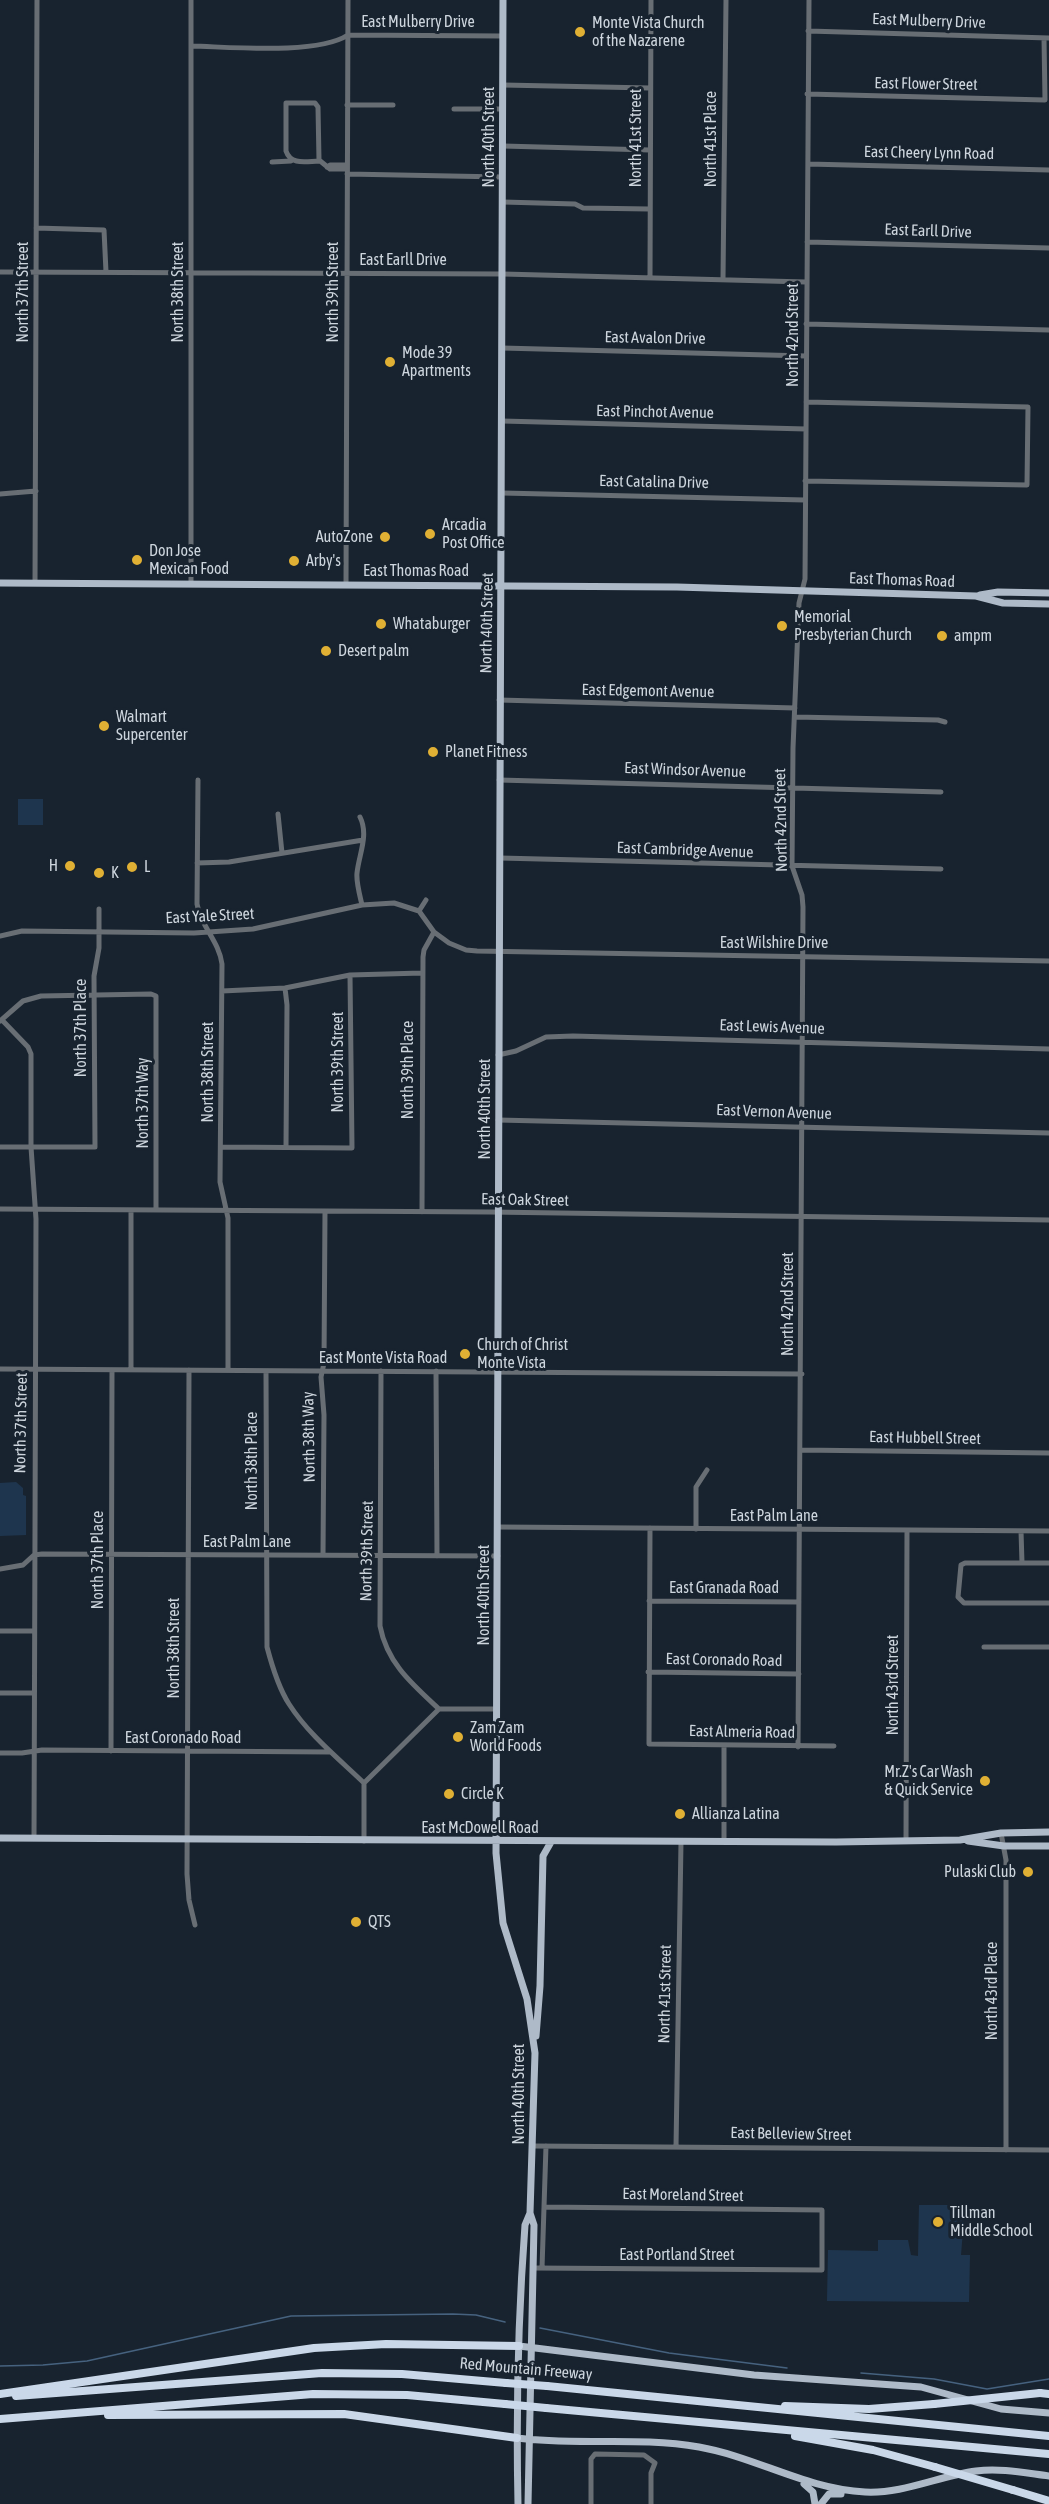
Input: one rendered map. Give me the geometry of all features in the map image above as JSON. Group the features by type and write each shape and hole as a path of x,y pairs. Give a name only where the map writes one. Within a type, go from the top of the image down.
{"highway":[{"path":"0,2396 314,2348 386,2344 519,2346"},
{"name":"Red Mountain Freeway","path":"0,2396 322,2373 402,2374 548,2386 1049,2436"},
{"path":"749,2406 877,2409 1046,2393"},
{"path":"0,2418 313,2394 416,2396 1049,2454"},
{"path":"71,2413 136,2416 344,2414 517,2438"},
{"path":"712,2424 857,2446 1049,2500"}],"main road":[{"name":"North 40th Street","path":"503,0 496,1842 498,1888 503,1923 527,2000 535,2053 528,2504"},
{"name":"East Thomas Road","path":"0,583 501,585 802,590 976,596 998,592 1049,593"},
{"name":"East Thomas Road","path":"976,596 1003,603 1049,604"},
{"name":"East McDowell Road","path":"0,1838 496,1842 906,1841 960,1840 1001,1833 1049,1832"},
{"name":"East McDowell Road","path":"960,1840 1004,1846 1049,1846"},
{"path":"535,2053 540,1986 543,1856 551,1842"},
{"name":"North 40th Street","path":"518,2504 519,2346 525,2225 531,2213"},
{"name":"Red Mountain Freeway","path":"519,2346 754,2375 921,2387 992,2407 1019,2411 1049,2411"},
{"path":"517,2438 649,2441 686,2445 739,2456 830,2488 879,2493"},
{"path":"1003,2470 1049,2481"},
{"path":"820,2504 824,2497 831,2494 857,2496 879,2493 969,2472 1003,2470 1049,2476"},
{"path":"789,2475 812,2489 815,2504"}],"street":[{"name":"North 37th Street","path":"35,583 37,0"},
{"name":"North 38th Street","path":"191,0 191,584"},
{"name":"North 39th Street","path":"346,585 348,0"},
{"name":"North 41st Street","path":"650,277 651,0"},
{"name":"North 41st Place","path":"723,279 726,0"},
{"name":"North 42nd Street","path":"798,1747 803,958 802,895 792,866 792,787 799,603 805,579 809,0"},
{"name":"East Mulberry Drive","path":"808,31 1047,38"},
{"name":"East Mulberry Drive","path":"192,46 313,47 338,42 348,35 502,36"},
{"name":"East Flower Street","path":"807,94 1045,100 1047,38"},
{"path":"503,85 650,88"},
{"path":"292,161 288,158 286,151 286,103 315,103 318,106 320,161"},
{"path":"347,105 393,105"},
{"path":"454,108 503,109"},
{"path":"503,146 650,150"},
{"path":"272,162 320,161 327,167 347,169 502,177"},
{"name":"East Cheery Lynn Road","path":"808,164 1049,170"},
{"path":"502,202 575,204 583,208 650,209"},
{"path":"36,228 104,230 106,272"},
{"name":"East Earll Drive","path":"807,242 1049,248"},
{"name":"East Earll Drive","path":"0,272 503,273 807,282"},
{"path":"806,324 1049,330"},
{"name":"East Avalon Drive","path":"502,348 806,356"},
{"path":"805,481 1027,485 1028,407 806,402"},
{"name":"East Pinchot Avenue","path":"502,421 806,429"},
{"path":"0,494 36,490"},
{"name":"East Catalina Drive","path":"502,493 805,500"},
{"name":"East Edgemont Avenue","path":"499,700 795,708"},
{"path":"795,717 945,722"},
{"name":"North 38th Street","path":"198,780 197,904 202,921 215,940 221,956 221,1188 227,1211 228,1370"},
{"name":"East Windsor Avenue","path":"499,780 941,792"},
{"path":"278,814 282,853"},
{"path":"360,817 363,840 362,858 357,873 362,905"},
{"path":"197,863 229,862 363,840"},
{"name":"East Cambridge Avenue","path":"500,858 941,869"},
{"path":"426,900 419,911 434,932 459,948 499,951"},
{"name":"East Yale Street","path":"0,936 22,931 208,932 253,929 362,905 394,903 419,911"},
{"name":"North 37th Place","path":"31,1147 95,1147 94,994 99,909"},
{"name":"North 39th Place","path":"422,1212 422,973 424,950 434,932"},
{"name":"East Wilshire Drive","path":"499,951 1049,961"},
{"path":"222,991 285,988 350,975 422,973"},
{"name":"North 39th Street","path":"286,1147 352,1148 350,975"},
{"path":"221,1147 286,1147 287,1005 285,988"},
{"path":"1,1021 17,1006 33,998 53,994 94,994"},
{"name":"North 37th Way","path":"94,994 156,996 156,1210"},
{"name":"North 37th Street","path":"1,1021 28,1047 31,1054 31,1147 35,1210 34,1838"},
{"name":"East Lewis Avenue","path":"498,1055 516,1051 546,1036 1049,1049"},
{"name":"East Vernon Avenue","path":"498,1120 802,1125 876,1130 1049,1133"},
{"path":"0,1147 31,1147"},
{"name":"East Oak Street","path":"0,1209 1049,1220"},
{"path":"131,1210 131,1370"},
{"name":"North 38th Way","path":"323,1556 322,1371 325,1211"},
{"name":"East Monte Vista Road","path":"0,1369 802,1374"},
{"name":"North 37th Place","path":"111,1751 112,1370"},
{"name":"North 38th Street","path":"189,1370 187,1887 195,1925"},
{"name":"North 38th Place","path":"266,1371 266,1639 273,1669 290,1705 332,1752 364,1783"},
{"name":"North 39th Street","path":"381,1371 379,1610 383,1640 406,1679 439,1709"},
{"path":"436,1371 437,1556"},
{"name":"East Hubbell Street","path":"800,1450 1049,1453"},
{"path":"696,1529 696,1487 707,1470"},
{"name":"East Palm Lane","path":"498,1527 1049,1531"},
{"path":"648,1672 650,1528"},
{"name":"North 43rd Street","path":"906,1841 907,1530"},
{"path":"1021,1531 1022,1563"},
{"name":"East Palm Lane","path":"0,1569 23,1565 34,1555 498,1556"},
{"path":"1049,1563 965,1563 961,1565 958,1579 960,1601 964,1603 1049,1603"},
{"name":"East Granada Road","path":"649,1601 799,1602"},
{"path":"0,1631 34,1631"},
{"path":"984,1647 1049,1647"},
{"name":"East Coronado Road","path":"648,1672 799,1674"},
{"name":"East Almeria Road","path":"648,1672 649,1744 834,1746"},
{"path":"0,1693 34,1693"},
{"path":"364,1841 364,1783 439,1709 497,1709"},
{"path":"724,1746 724,1842"},
{"path":"0,1753 34,1751"},
{"name":"East Coronado Road","path":"34,1751 332,1752"},
{"name":"North 43rd Place","path":"1001,1833 1004,1846 1006,2150"},
{"name":"North 41st Street","path":"676,2147 681,1842"},
{"name":"East Belleview Street","path":"533,2146 1049,2150"},
{"path":"542,2268 546,2146"},
{"name":"East Moreland Street","path":"544,2206 822,2210 822,2270"},
{"name":"East Portland Street","path":"533,2268 822,2270"},
{"path":"591,2504 591,2459 595,2454 644,2455 655,2463 651,2473 651,2504"}],"shaded area":[{"path":"18,799 43,799 43,825 18,825"},
{"path":"16,1482 23,1488 23,1495 26,1496 26,1535 0,1536 0,1483"},
{"path":"919,2205 965,2205 961,2255 970,2255 969,2302 827,2301 828,2250 878,2251 878,2240 908,2240 911,2255 918,2256"}],"waterway":[{"path":"0,2366 87,2361 291,2316 453,2314 476,2315 505,2322"},
{"path":"540,2328 669,2353 787,2368"},
{"path":"861,2373 934,2379 987,2389 1049,2379"}],"place":[{"name":"Monte Vista Church of the Nazarene","path":"580,32"},
{"name":"Mode 39 Apartments","path":"390,362"},
{"name":"Arcadia Post Office","path":"430,534"},
{"name":"AutoZone","path":"385,537"},
{"name":"Don Jose Mexican Food","path":"137,560"},
{"name":"Arby's","path":"294,561"},
{"name":"Whataburger","path":"381,624"},
{"name":"Memorial Presbyterian Church","path":"782,626"},
{"name":"ampm","path":"942,636"},
{"name":"Desert palm","path":"326,651"},
{"name":"Walmart Supercenter","path":"104,726"},
{"name":"Planet Fitness","path":"433,752"},
{"name":"H","path":"70,866"},
{"name":"L","path":"132,867"},
{"name":"K","path":"99,873"},
{"name":"Church of Christ Monte Vista","path":"465,1354"},
{"name":"Zam Zam World Foods","path":"458,1737"},
{"name":"Mr.Z's Car Wash & Quick Service","path":"985,1781"},
{"name":"Circle K","path":"449,1794"},
{"name":"Allianza Latina","path":"680,1814"},
{"name":"Pulaski Club","path":"1028,1872"},
{"name":"QTS","path":"356,1922"},
{"name":"Tillman Middle School","path":"938,2222"}]}
